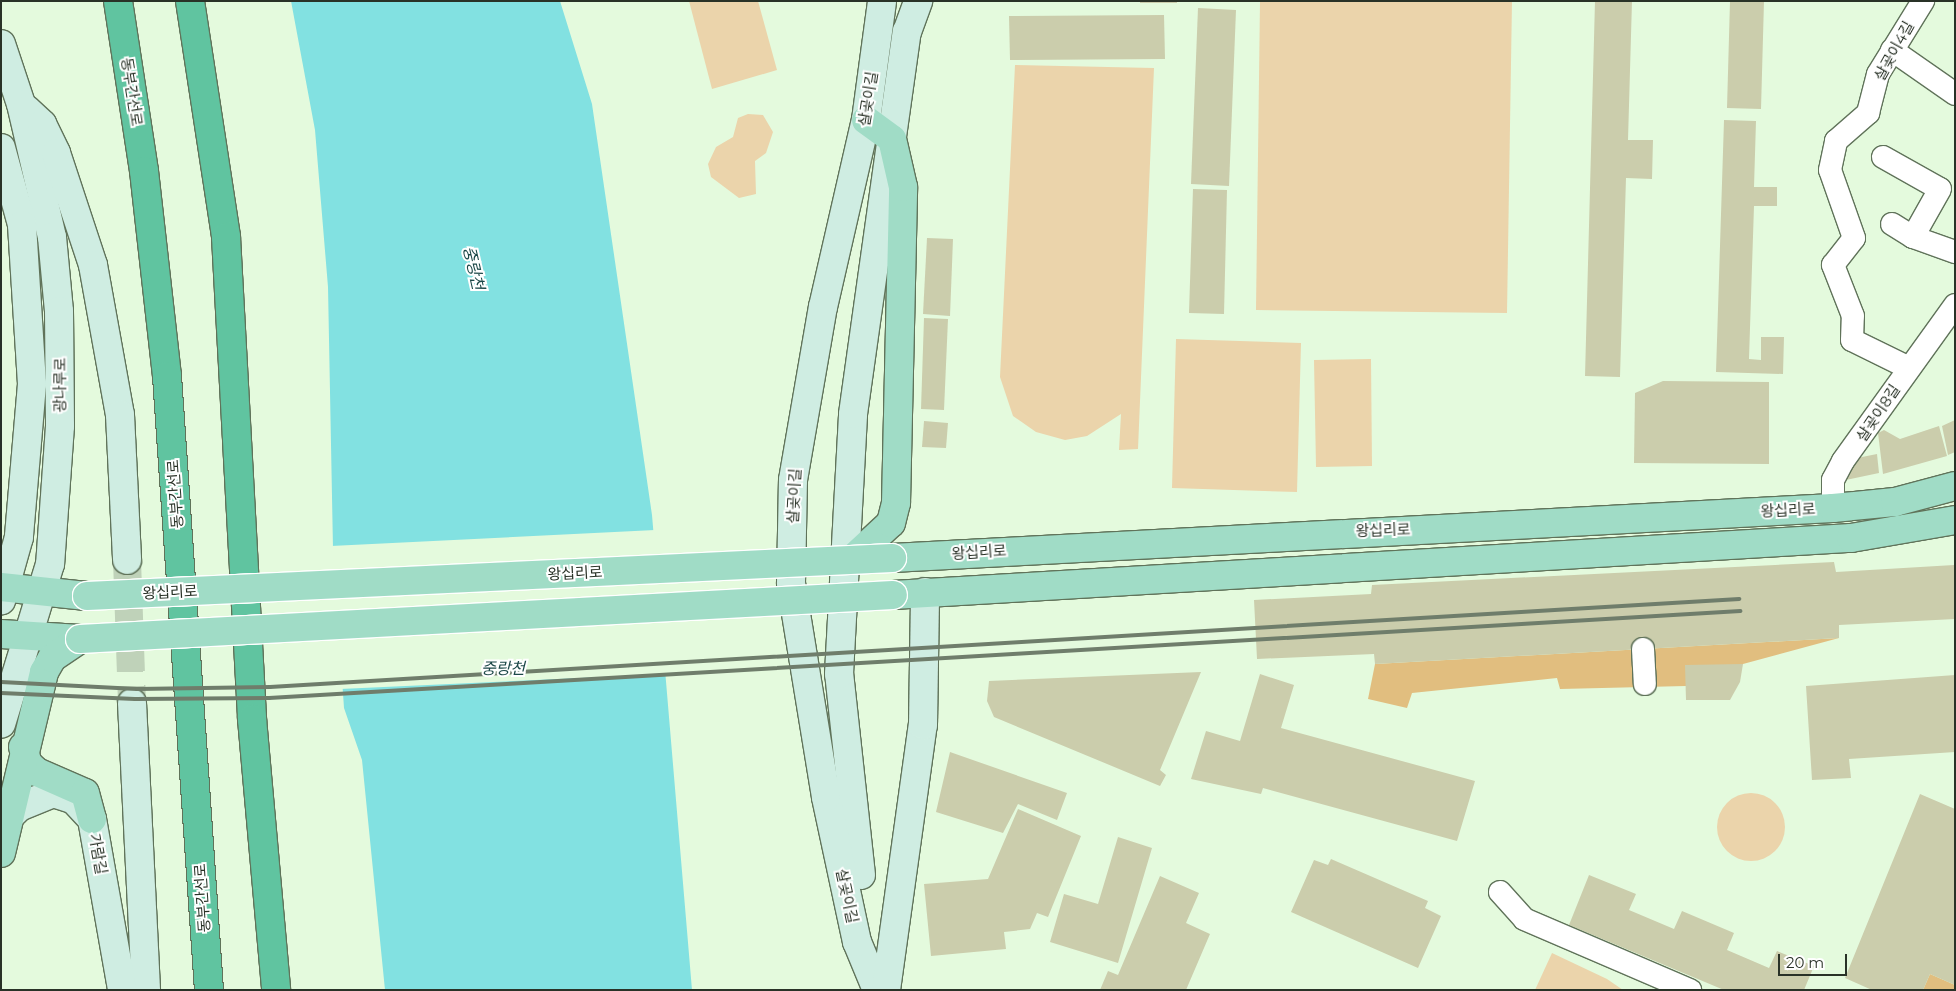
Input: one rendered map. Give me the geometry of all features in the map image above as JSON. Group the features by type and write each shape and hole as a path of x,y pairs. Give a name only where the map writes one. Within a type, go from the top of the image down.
{"highway":[{"name":"동부간선로","path":"118,1 144,171 167,376 209,990"},
{"path":"190,1 226,237 252,719 276,990"},
{"path":"197,990 203,924"}],"main road":[{"name":"살곶이길","path":"877,990 857,942 826,797 792,583 793,480 823,307 866,120 882,1"},
{"name":"살곶이길","path":"881,990 855,840 839,674 853,414 907,32 918,1"},
{"name":"광나루로","path":"1,44 21,104 52,237 59,311 53,538 43,591 14,635 1,724"},
{"path":"21,104 42,124 56,153 93,265 120,415 127,560"},
{"path":"851,560 891,523 896,503 903,187 892,139 866,120"},
{"name":"광나루로","path":"1,148 22,225 32,384 19,537 3,592"},
{"name":"왕십리로","path":"3,592 43,591 87,596 892,558 1833,508 1895,502 1955,486"},
{"path":"14,635 80,639 893,595 1851,538 1955,520"},
{"path":"886,990 921,749 925,592"},
{"path":"1,853 23,747 44,672 52,658 80,639"},
{"path":"132,704 146,990"},
{"path":"23,747 28,764 37,772 85,793 92,819"},
{"name":"가람길","path":"7,819 19,807 53,794 74,800 92,819 122,990"}],"street":[{"name":"살곶이4길","path":"1907,366 1852,340 1853,316 1833,265 1854,238 1830,170 1836,141 1868,113 1878,74 1923,1"},
{"path":"1892,50 1955,94"},
{"path":"1883,157 1940,189 1913,237"},
{"path":"1892,224 1913,237 1955,252"},
{"name":"살곶이8길","path":"1833,508 1833,480 1889,402 1907,366 1949,330 1955,305"},
{"path":"1643,649 1645,684"},
{"path":"1500,892 1524,919 1667,985 1690,990"}],"shaded area":[{"path":"689,1 758,1 777,70 712,89"},
{"path":"1260,1 1512,1 1507,313 1256,310"},
{"path":"1015,65 1154,68 1138,449 1119,450 1121,414 1087,436 1065,440 1036,432 1013,416 1000,377"},
{"path":"748,114 763,115 773,132 766,153 755,161 756,194 739,198 711,177 708,164 716,147 733,137 738,118"},
{"path":"1176,339 1301,343 1297,492 1172,488"},
{"path":"1371,359 1372,466 1316,467 1314,360"},
{"path":"1839,638 1743,664 1686,686 1560,689 1557,678 1412,693 1407,708 1368,699 1375,664"},
{"path":"1751,793 1764,795 1775,803 1783,814 1785,827 1783,840 1775,851 1764,859 1751,861 1738,859 1727,851 1719,840 1717,827 1719,814 1727,803 1738,795"},
{"path":"1552,953 1607,979 1623,990 1535,990"},
{"path":"1930,974 1955,985 1955,990 1923,990"}],"water":[{"name":"중랑천","path":"291,1 560,1 592,104 652,515 692,990 385,990 362,760 344,708 333,549 328,287 315,130"}],"pier":[{"path":"655,530 668,674 340,689 331,546"}],"building":[{"path":"1140,1 1177,1 1177,3 1140,3"},
{"path":"1595,1 1632,1 1628,140 1653,140 1652,179 1626,178 1620,377 1585,376"},
{"path":"1730,1 1764,1 1761,109 1727,108"},
{"path":"1198,8 1236,10 1229,186 1191,184"},
{"path":"1164,15 1165,59 1010,60 1009,16"},
{"path":"1724,120 1756,121 1754,187 1777,187 1777,206 1754,206 1749,359 1761,360 1761,337 1784,337 1783,374 1716,372"},
{"path":"1193,189 1227,190 1224,314 1189,313"},
{"path":"927,238 953,239 950,316 923,314"},
{"path":"924,318 948,319 944,410 921,409"},
{"path":"1663,381 1769,382 1769,464 1634,463 1635,393"},
{"path":"1955,420 1955,452 1948,455 1942,426"},
{"path":"924,421 948,423 946,448 922,447"},
{"path":"1939,426 1947,456 1883,474 1878,433 1884,430 1900,439"},
{"path":"1877,454 1879,473 1841,481 1847,460"},
{"path":"1834,562 1836,572 1954,565 1955,619 1839,625 1839,638 1375,664 1374,654 1257,659 1254,600 1371,594 1372,585"},
{"path":"1743,664 1740,682 1730,700 1686,700 1685,665"},
{"path":"1201,672 1160,770 1166,775 1160,786 994,717 987,701 989,681"},
{"path":"1260,674 1294,685 1281,728 1475,781 1457,841 1263,788 1261,794 1191,779 1206,731 1240,741"},
{"path":"1955,675 1955,752 1849,759 1851,778 1812,780 1806,686"},
{"path":"950,752 1067,793 1057,820 1018,804 1003,833 936,812"},
{"path":"1920,794 1955,809 1955,985 1930,974 1923,990 1872,990 1845,978"},
{"path":"1018,809 1081,836 1048,917 1037,913 1030,929 1004,932 1006,949 931,956 924,884 988,879"},
{"path":"1118,837 1152,848 1118,963 1050,942 1064,894 1098,904"},
{"path":"1331,859 1428,901 1425,908 1441,916 1418,968 1291,912 1314,860 1328,865"},
{"path":"1589,875 1636,894 1629,910 1674,929 1682,911 1734,933 1727,950 1769,968 1777,951 1814,966 1804,990 1724,990 1569,925"},
{"path":"1160,876 1199,893 1186,923 1210,934 1186,990 1100,990 1108,971 1118,975"}],"tunnel":[{"path":"127,560 132,703"}],"railway":[{"path":"1,682 137,689 270,687 1739,599"},
{"path":"1,693 135,699 269,698 1740,611"}]}
